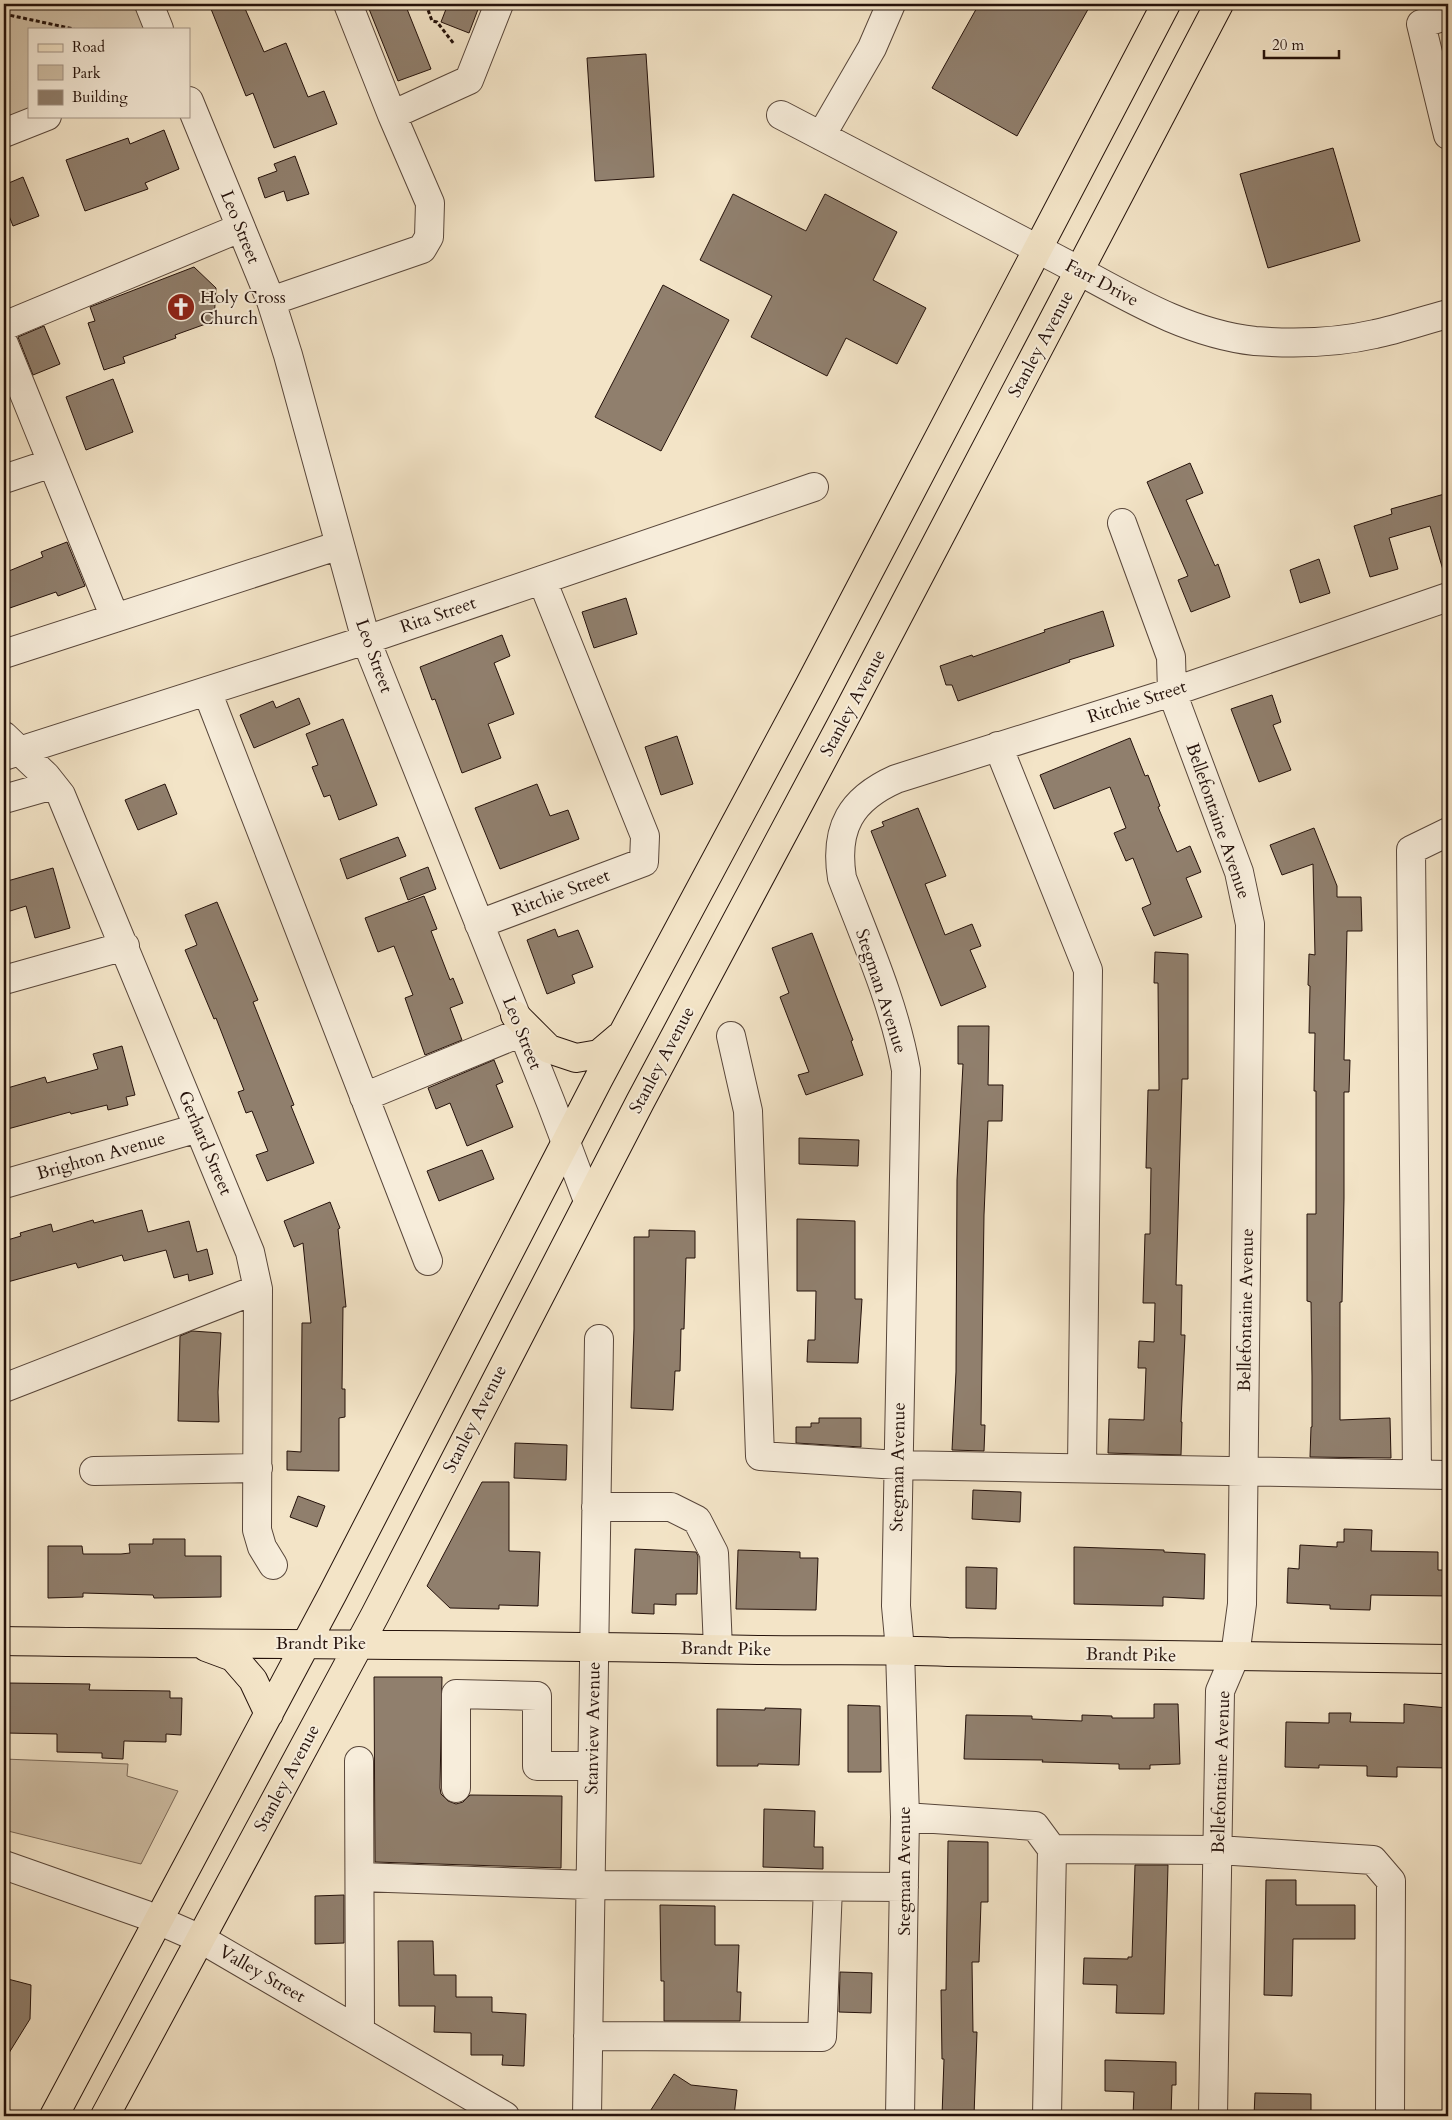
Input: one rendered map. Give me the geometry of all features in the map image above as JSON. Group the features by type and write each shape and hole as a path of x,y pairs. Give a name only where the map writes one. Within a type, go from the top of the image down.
{"main road":[{"path":"54,2116 269,1714 565,1143 813,678 1166,4"},
{"name":"Stanley Avenue","path":"105,2116 360,1643 588,1201 854,700 1219,4"},
{"path":"518,1023 549,1049 576,1058 599,1054 622,1035"},
{"name":"Brandt Pike","path":"4,1641 197,1644 360,1643 1448,1659"},
{"path":"197,1644 233,1657 253,1680 269,1714"}],"street":[{"path":"149,4 159,28"},
{"path":"271,301 422,249 429,237 430,203 392,115 348,4"},
{"path":"392,115 469,80 499,4"},
{"path":"820,136 872,48 891,4"},
{"path":"1448,15 1421,24 1444,105 1448,135"},
{"name":"Leo Street","path":"190,103 271,301 288,355 366,640 551,1103 588,1201"},
{"name":"Farr Drive","path":"781,115 1169,318 1212,333 1253,340 1294,343 1335,341 1376,334 1448,314"},
{"path":"4,133 42,118"},
{"path":"4,326 240,228"},
{"path":"4,344 115,618"},
{"path":"4,480 52,463"},
{"name":"Rita Street","path":"9,748 207,691 366,640 814,487"},
{"name":"Bellefontaine Avenue","path":"1122,523 1171,657 1172,692 1239,872 1245,891 1250,924 1242,1604 1235,1656 1220,1691 1213,2116"},
{"path":"4,654 340,545"},
{"name":"Ritchie Street","path":"479,924 644,862 645,836 542,580"},
{"name":"Ritchie Street","path":"844,828 854,808 867,794 896,778 1172,692 1448,597"},
{"path":"207,691 428,1261"},
{"path":"998,746 1088,970 1082,1468"},
{"name":"Gerhard Street","path":"9,748 53,784 61,795 250,1252 258,1289 257,1530 262,1547 273,1565"},
{"path":"4,799 53,784"},
{"name":"Stegman Avenue","path":"844,828 839,858 842,878 892,1010 900,1036 906,1070 896,1606 900,1650 905,1817 900,2116"},
{"path":"1417,1474 1411,850 1448,832"},
{"path":"4,980 124,946"},
{"path":"364,1097 518,1023"},
{"path":"731,1036 748,1111 760,1456 898,1465 1448,1475"},
{"name":"Brighton Avenue","path":"4,1184 198,1128"},
{"path":"4,1388 258,1289"},
{"name":"Stanview Avenue","path":"587,2116 599,1339"},
{"path":"94,1471 258,1468"},
{"path":"596,1507 671,1507 697,1520 714,1553 718,1649"},
{"path":"456,1788 456,1694 538,1696 537,1766 592,1766"},
{"path":"359,1761 360,2031"},
{"path":"905,1817 1035,1826 1052,1849 1046,2116"},
{"path":"1052,1849 1218,1850 1373,1860 1392,1881 1390,2116"},
{"name":"Valley Street","path":"4,1865 159,1920 201,1939 505,2116"},
{"path":"360,1877 590,1885 904,1888"},
{"path":"588,2036 822,2037 828,1887"}],"path":[{"path":"426,4 432,21 437,22 454,42 453,48"},
{"path":"4,14 69,28"}],"green space":[{"path":"4,4 149,4 159,28 28,28 28,117 4,133"},
{"path":"4,1759 128,1764 127,1776 178,1791 141,1864 4,1830"}],"building":[{"path":"209,4 243,4 264,52 286,43 308,97 324,91 337,124 274,148 253,93 246,96"},
{"path":"367,4 405,4 431,69 398,81"},
{"path":"448,4 480,4 469,33 441,22"},
{"path":"979,4 1091,4 1017,136 932,88"},
{"path":"646,54 654,177 595,181 587,58"},
{"path":"164,130 179,169 145,183 148,189 85,211 66,160 128,138 130,144"},
{"path":"1333,148 1360,241 1268,268 1240,174"},
{"path":"295,156 309,194 287,201 284,191 265,198 258,178 277,171 274,164"},
{"path":"23,177 39,216 13,226 4,203 4,185"},
{"path":"733,194 806,231 825,194 897,232 873,280 926,308 897,364 846,338 827,376 751,337 772,296 700,260"},
{"path":"194,267 216,288 214,321 175,335 176,338 123,357 125,363 104,370 88,323 95,321 90,307"},
{"path":"663,285 729,320 661,451 595,417"},
{"path":"44,326 60,364 33,375 18,337"},
{"path":"113,379 133,432 86,450 66,397"},
{"path":"1190,463 1203,493 1186,500 1215,566 1218,564 1230,597 1191,612 1178,580 1188,576 1147,482"},
{"path":"1448,493 1448,569 1443,570 1430,526 1389,538 1398,569 1370,577 1354,526 1392,514 1391,509"},
{"path":"67,542 85,586 58,596 56,592 4,610 4,573 43,557 41,552"},
{"path":"1319,559 1330,593 1300,603 1290,570"},
{"path":"626,598 637,634 594,648 582,612"},
{"path":"1103,611 1114,646 1069,660 1070,662 958,701 952,685 946,685 940,666 972,655 973,657 1045,632 1044,630"},
{"path":"502,635 510,656 494,663 514,714 488,724 501,758 462,773 435,699 432,700 420,667"},
{"path":"1272,695 1281,722 1273,725 1291,770 1259,782 1231,709"},
{"path":"299,698 310,724 254,748 240,715 273,701 276,708"},
{"path":"343,719 377,805 339,820 330,795 324,797 312,767 318,765 306,734"},
{"path":"677,736 693,784 661,795 645,747"},
{"path":"1130,738 1145,776 1148,775 1160,806 1158,807 1177,852 1190,846 1201,872 1186,878 1202,917 1154,936 1142,908 1151,904 1133,858 1126,861 1114,833 1126,828 1110,787 1054,809 1040,775"},
{"path":"165,784 177,814 138,830 125,800"},
{"path":"537,784 550,816 568,810 579,839 500,869 475,808"},
{"path":"918,808 946,876 925,884 945,935 972,924 981,946 970,950 986,987 941,1006 871,831 884,826 882,822"},
{"path":"1314,828 1337,886 1337,897 1361,897 1362,931 1347,931 1344,1060 1350,1060 1349,1092 1344,1092 1340,1420 1390,1418 1391,1458 1310,1457 1312,1376 1311,1302 1307,1301 1307,1214 1316,1214 1315,1033 1309,1033 1310,986 1308,985 1309,954 1315,955 1313,864 1282,875 1270,845"},
{"path":"398,837 406,856 347,879 340,859"},
{"path":"428,867 436,889 408,900 400,878"},
{"path":"53,868 70,928 35,938 26,906 4,913 4,882"},
{"path":"424,896 437,929 431,931 450,980 453,978 463,1003 450,1008 462,1040 425,1055 405,998 413,995 394,946 378,952 365,918"},
{"path":"217,902 258,1000 253,1002 294,1105 291,1106 314,1163 267,1181 256,1155 268,1151 252,1111 246,1113 238,1092 244,1090 216,1018 214,1019 185,950 197,945 185,915"},
{"path":"555,929 558,937 578,930 593,967 572,975 575,983 547,994 527,940"},
{"path":"812,933 853,1040 851,1041 863,1075 806,1095 798,1075 809,1072 780,997 789,993 772,948"},
{"path":"1155,952 1188,954 1188,1079 1182,1079 1176,1285 1182,1285 1181,1335 1185,1335 1181,1455 1108,1453 1109,1419 1144,1420 1146,1368 1138,1368 1139,1341 1154,1342 1155,1303 1143,1303 1145,1234 1150,1234 1151,1168 1146,1168 1148,1090 1159,1090 1158,983 1154,983"},
{"path":"958,1026 989,1026 988,1085 1003,1085 1002,1121 988,1121 984,1215 981,1425 985,1425 984,1451 952,1450 956,1372 957,1180 963,1064 958,1064"},
{"path":"122,1046 135,1095 126,1097 128,1105 108,1110 107,1105 71,1114 70,1112 4,1130 4,1089 45,1077 47,1083 98,1069 93,1054"},
{"path":"494,1060 503,1082 496,1085 513,1127 467,1146 450,1103 436,1109 428,1088"},
{"path":"799,1138 859,1140 858,1166 799,1164"},
{"path":"482,1150 494,1179 439,1201 427,1171"},
{"path":"330,1202 340,1228 338,1229 346,1307 343,1307 342,1389 345,1389 345,1417 339,1418 339,1471 287,1470 287,1451 301,1452 302,1323 311,1323 303,1243 294,1247 284,1221"},
{"path":"142,1210 148,1232 189,1221 197,1252 207,1249 213,1274 189,1281 188,1274 174,1278 166,1250 124,1261 122,1255 78,1268 76,1263 4,1283 4,1241 21,1236 20,1233 51,1224 53,1232 93,1220 94,1223"},
{"path":"797,1219 855,1221 855,1299 862,1299 858,1363 807,1362 808,1340 815,1340 816,1291 797,1291"},
{"path":"649,1230 695,1231 695,1258 686,1258 684,1329 681,1329 680,1371 675,1371 673,1410 631,1408 634,1329 634,1237 649,1237"},
{"path":"192,1331 221,1333 218,1392 219,1422 178,1421 180,1336"},
{"path":"819,1418 861,1418 861,1447 796,1443 796,1427 811,1427 811,1423 819,1423"},
{"path":"515,1443 567,1445 566,1480 514,1478"},
{"path":"482,1482 509,1482 509,1551 540,1552 538,1606 499,1605 499,1609 450,1608 427,1586"},
{"path":"973,1490 1021,1492 1020,1522 972,1519"},
{"path":"298,1496 325,1506 317,1527 290,1517"},
{"path":"1344,1529 1372,1530 1371,1551 1438,1552 1438,1570 1448,1570 1448,1596 1371,1595 1370,1610 1330,1609 1330,1605 1287,1603 1288,1568 1299,1569 1300,1545 1337,1547 1337,1542 1344,1542"},
{"path":"153,1539 185,1539 185,1556 221,1556 221,1597 154,1598 153,1595 83,1593 83,1597 48,1598 48,1546 82,1546 83,1554 121,1554 130,1553 129,1544 153,1544"},
{"path":"1074,1547 1164,1550 1164,1552 1205,1554 1204,1599 1163,1597 1163,1606 1074,1604"},
{"path":"635,1549 696,1552 698,1556 697,1594 676,1594 676,1605 654,1604 654,1614 632,1613"},
{"path":"738,1550 800,1552 800,1558 818,1558 816,1610 736,1609"},
{"path":"966,1567 997,1568 996,1609 966,1608"},
{"path":"374,1677 442,1677 440,1788 441,1794 448,1801 456,1804 463,1802 470,1795 562,1796 561,1868 375,1862"},
{"path":"6,1683 90,1684 89,1690 170,1691 170,1698 182,1698 181,1735 166,1734 166,1742 124,1741 123,1759 102,1758 102,1753 57,1752 57,1734 5,1733"},
{"path":"1154,1704 1178,1704 1180,1764 1150,1765 1150,1769 1119,1769 1119,1764 1042,1762 1043,1760 964,1759 966,1715 1032,1716 1032,1719 1082,1721 1082,1715 1112,1716 1112,1718 1154,1718"},
{"path":"1404,1704 1448,1708 1448,1768 1397,1767 1397,1777 1367,1776 1367,1766 1319,1765 1319,1768 1285,1767 1286,1722 1329,1723 1329,1713 1351,1713 1350,1722 1404,1723"},
{"path":"848,1705 880,1706 881,1772 848,1772"},
{"path":"765,1708 801,1709 799,1765 717,1766 717,1709 765,1710"},
{"path":"764,1809 815,1811 814,1847 823,1847 823,1869 763,1867"},
{"path":"948,1841 988,1842 988,1902 981,1902 979,1962 972,1962 973,2032 977,2032 974,2116 942,2116 944,2059 942,2059 941,1990 946,1990"},
{"path":"1135,1865 1168,1865 1164,2014 1116,2013 1117,1985 1083,1984 1084,1958 1128,1959 1128,1957 1132,1957"},
{"path":"1266,1880 1296,1880 1296,1905 1355,1905 1355,1939 1293,1939 1292,1996 1264,1995"},
{"path":"344,1895 344,1943 315,1944 315,1896"},
{"path":"660,1905 715,1906 715,1945 739,1945 737,1992 741,1992 740,2021 664,2021 664,1981 661,1981"},
{"path":"398,1941 433,1941 434,1975 456,1975 456,1997 492,1997 492,2012 526,2014 524,2066 502,2065 503,2055 471,2055 471,2033 434,2032 435,2006 399,2006"},
{"path":"840,1972 872,1973 871,2013 839,2012"},
{"path":"4,1978 31,1985 30,2019 4,2061"},
{"path":"1105,2060 1176,2062 1176,2085 1172,2085 1171,2116 1133,2116 1134,2092 1105,2091"},
{"path":"674,2074 691,2085 737,2090 734,2116 647,2116"},
{"path":"1255,2093 1311,2094 1311,2116 1254,2116"}],"place":[{"name":"Holy Cross Church","path":"181,307"}]}
